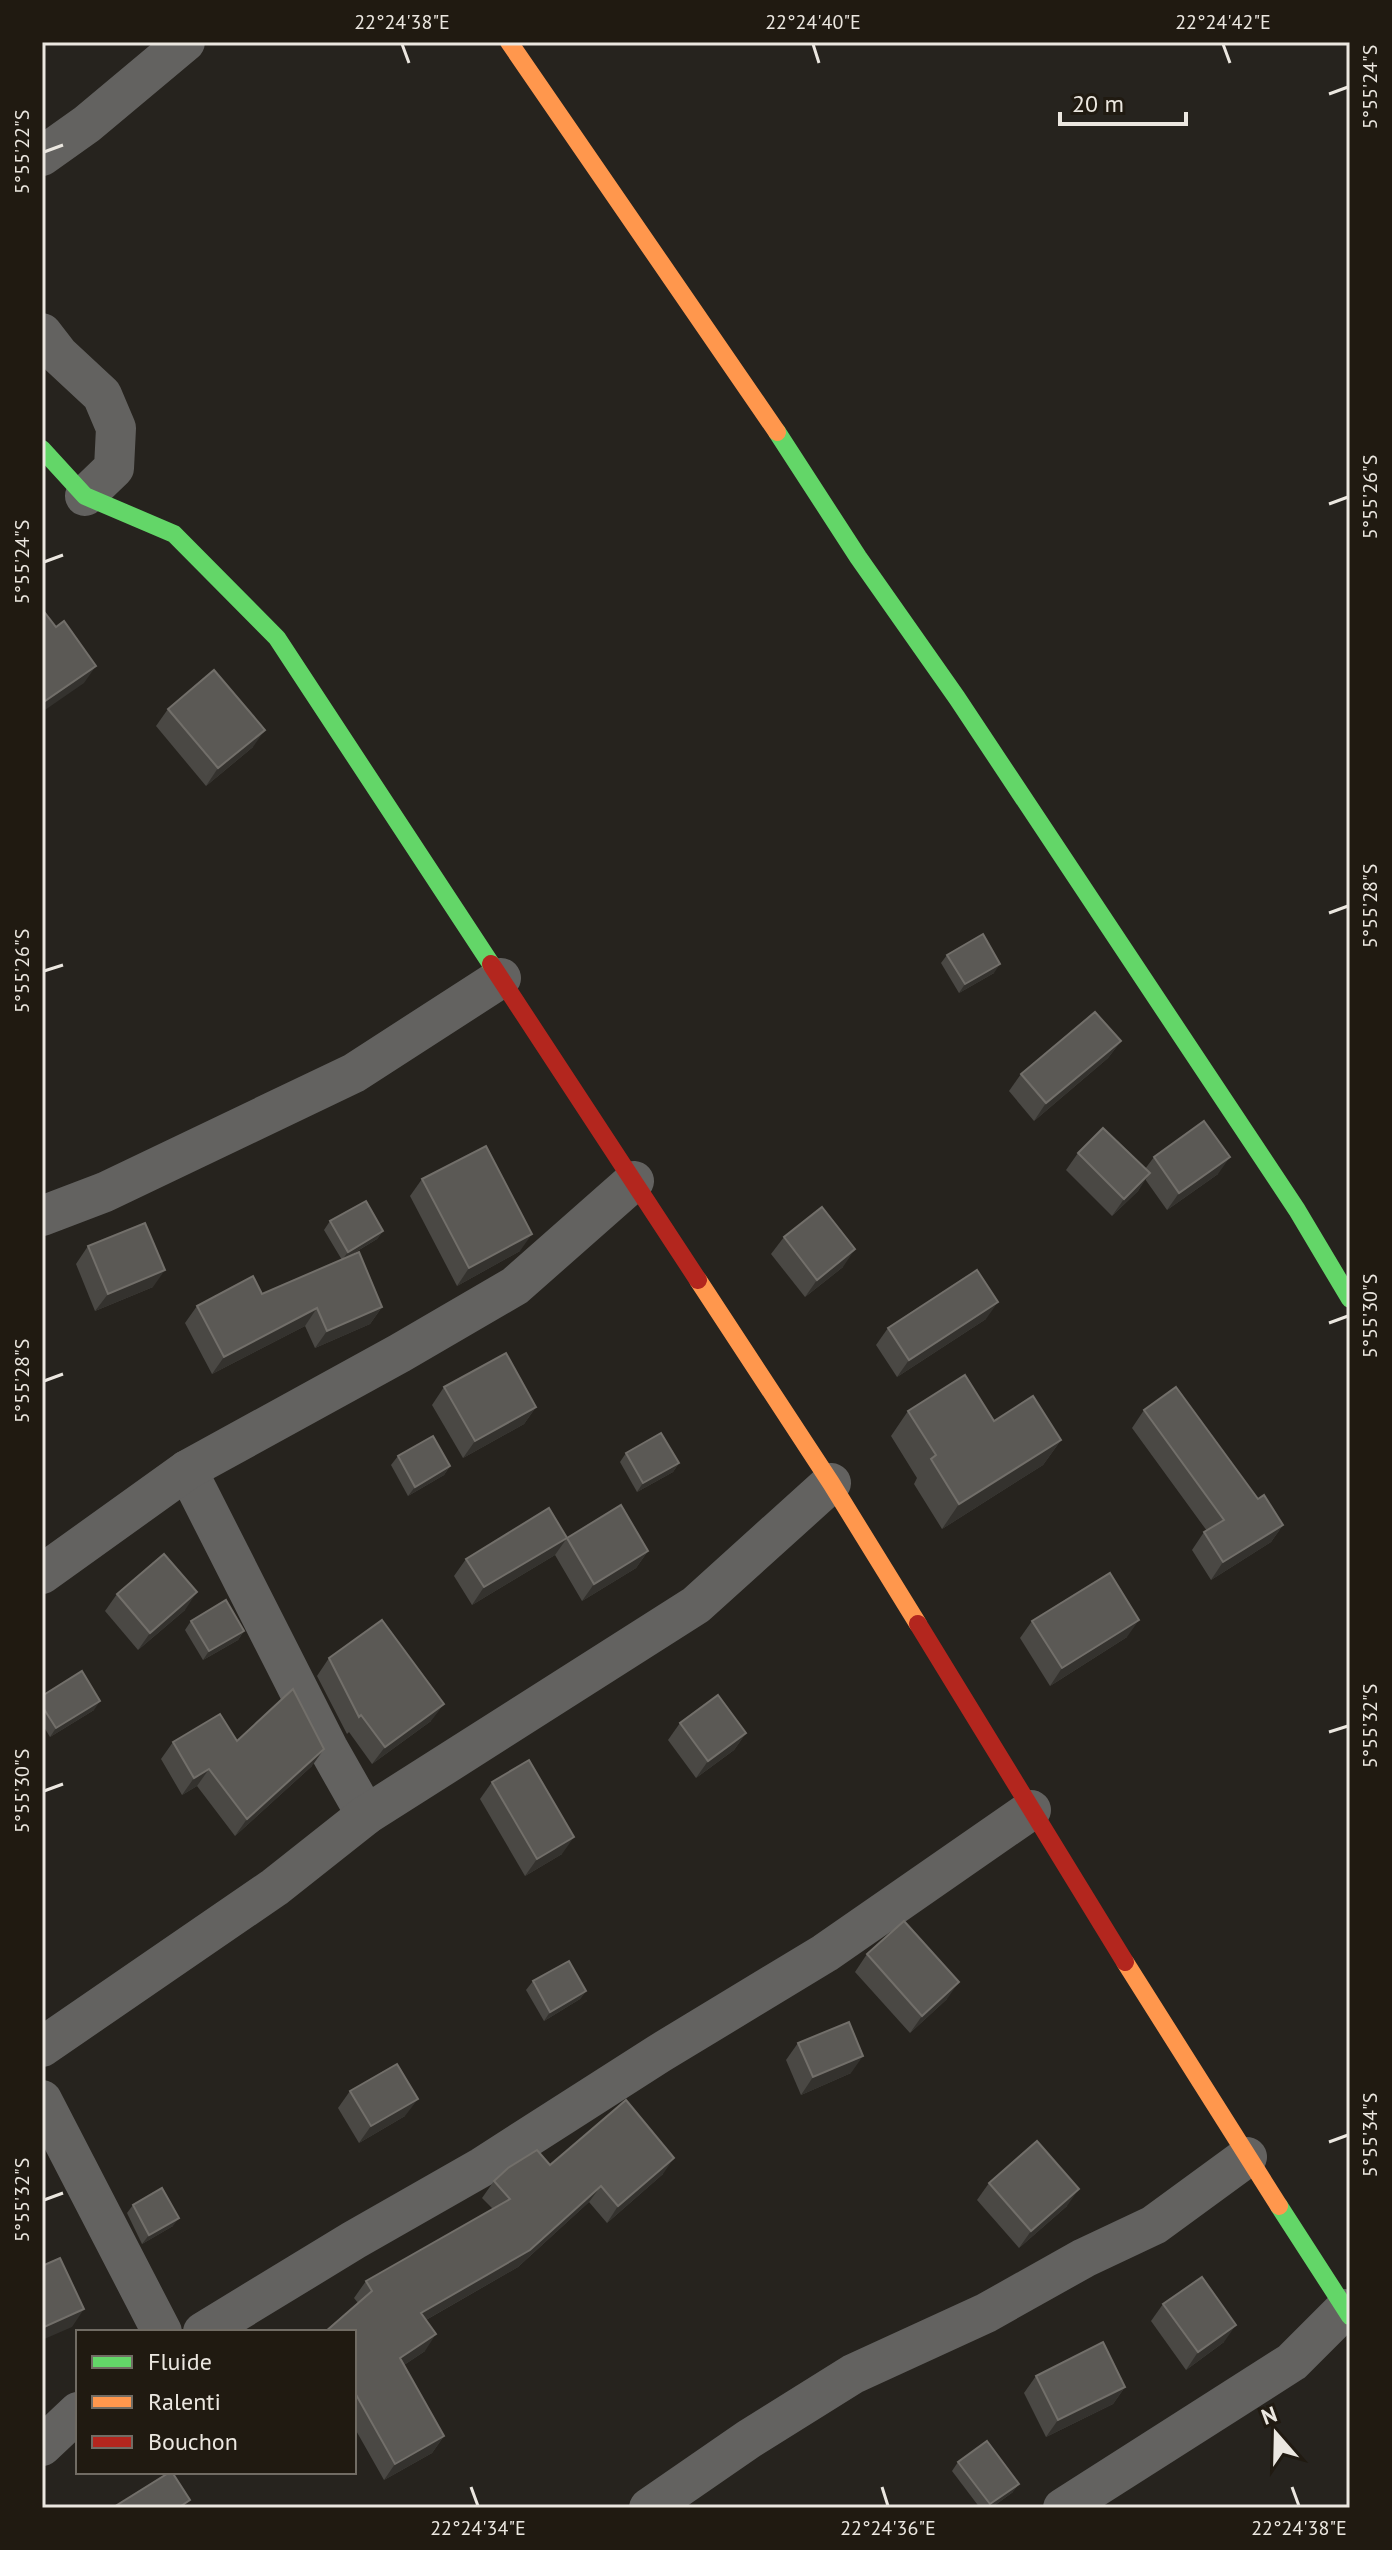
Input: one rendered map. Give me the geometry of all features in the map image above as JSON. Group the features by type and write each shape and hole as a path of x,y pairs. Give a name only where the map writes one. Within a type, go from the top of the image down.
{"main road":[{"path":"509,42 755,398 858,557 965,711 1297,1210 1350,1299"},
{"path":"42,449 85,496 174,534 277,638 831,1483 1247,2157 1348,2312"}],"street":[{"path":"42,156 87,124 185,42"},
{"path":"42,333 59,355 102,395 116,428 114,468 85,496"},
{"path":"42,1216 105,1192 354,1073 501,978"},
{"path":"42,1574 187,1470 387,1361 515,1286 634,1181"},
{"path":"187,1470 321,1735 366,1815"},
{"path":"42,2047 275,1887 366,1815 696,1605 831,1483"},
{"path":"206,2330 482,2167 660,2053 825,1953 1031,1810"},
{"path":"42,2100 161,2330"},
{"path":"649,2508 749,2439 853,2374 986,2313 1084,2258 1154,2225 1247,2157"},
{"path":"1063,2508 1292,2362 1348,2312"},
{"path":"42,2446 76,2414"}],"building":[{"path":"42,609 56,627 64,621 96,666 42,703"},
{"path":"214,670 265,730 218,768 168,709"},
{"path":"983,934 1000,964 965,984 947,955"},
{"path":"1095,1012 1121,1041 1046,1103 1021,1074"},
{"path":"1204,1121 1230,1157 1179,1193 1154,1157"},
{"path":"1103,1128 1150,1173 1124,1199 1078,1153"},
{"path":"486,1146 532,1234 469,1268 422,1179"},
{"path":"366,1201 383,1231 348,1252 330,1221"},
{"path":"822,1207 855,1249 817,1280 784,1237"},
{"path":"145,1223 165,1270 108,1294 88,1246"},
{"path":"359,1252 382,1307 327,1331 317,1308 224,1357 197,1306 253,1276 262,1294"},
{"path":"977,1270 998,1302 909,1360 888,1328"},
{"path":"506,1353 536,1407 475,1441 444,1387"},
{"path":"965,1375 994,1421 1033,1396 1061,1440 959,1504 931,1459 936,1455 908,1411"},
{"path":"1176,1387 1258,1499 1264,1495 1283,1525 1223,1562 1204,1532 1224,1520 1144,1410"},
{"path":"661,1433 679,1463 643,1483 626,1453"},
{"path":"433,1436 450,1466 415,1487 398,1456"},
{"path":"621,1505 648,1551 594,1584 567,1538"},
{"path":"549,1508 567,1538 484,1587 466,1559"},
{"path":"164,1554 197,1592 150,1633 117,1594"},
{"path":"1110,1573 1139,1620 1062,1668 1032,1621"},
{"path":"226,1600 244,1631 209,1651 191,1621"},
{"path":"382,1620 444,1704 385,1747 361,1715 359,1717 329,1658"},
{"path":"82,1671 100,1701 56,1728 42,1706 42,1696"},
{"path":"293,1689 324,1749 247,1819 209,1769 194,1778 173,1742 220,1714 237,1741"},
{"path":"718,1695 746,1733 708,1761 680,1723"},
{"path":"529,1760 574,1837 537,1859 492,1782"},
{"path":"904,1921 959,1982 922,2016 867,1954"},
{"path":"569,1961 586,1991 550,2012 533,1981"},
{"path":"849,2022 863,2056 813,2077 798,2043"},
{"path":"397,2064 418,2099 371,2126 350,2091"},
{"path":"626,2100 674,2158 618,2206 601,2186 530,2250 421,2313 436,2334 400,2358 444,2436 395,2464 356,2395 356,2330 327,2330 372,2291 366,2281 510,2199 494,2181 508,2168 537,2150 550,2165"},
{"path":"1037,2141 1079,2189 1031,2231 989,2183"},
{"path":"162,2188 179,2218 149,2235 133,2205"},
{"path":"60,2258 84,2309 42,2328 42,2266"},
{"path":"1202,2277 1236,2325 1198,2352 1163,2304"},
{"path":"1103,2342 1125,2387 1058,2420 1036,2376"},
{"path":"987,2441 1019,2484 990,2504 958,2462"},
{"path":"167,2474 173,2474 190,2500 178,2508 114,2507"}],"traffic: fast":[{"path":"777,432 1297,1210 1350,1299"},
{"path":"42,449 85,496 174,534 277,638 491,964"},
{"path":"1279,2206 1350,2316"}],"traffic: slow":[{"path":"509,42 777,432"},
{"path":"698,1280 831,1483 918,1624"},
{"path":"1125,1962 1279,2206"}],"traffic: jam":[{"path":"491,964 698,1280"},
{"path":"918,1624 1125,1962"}]}
